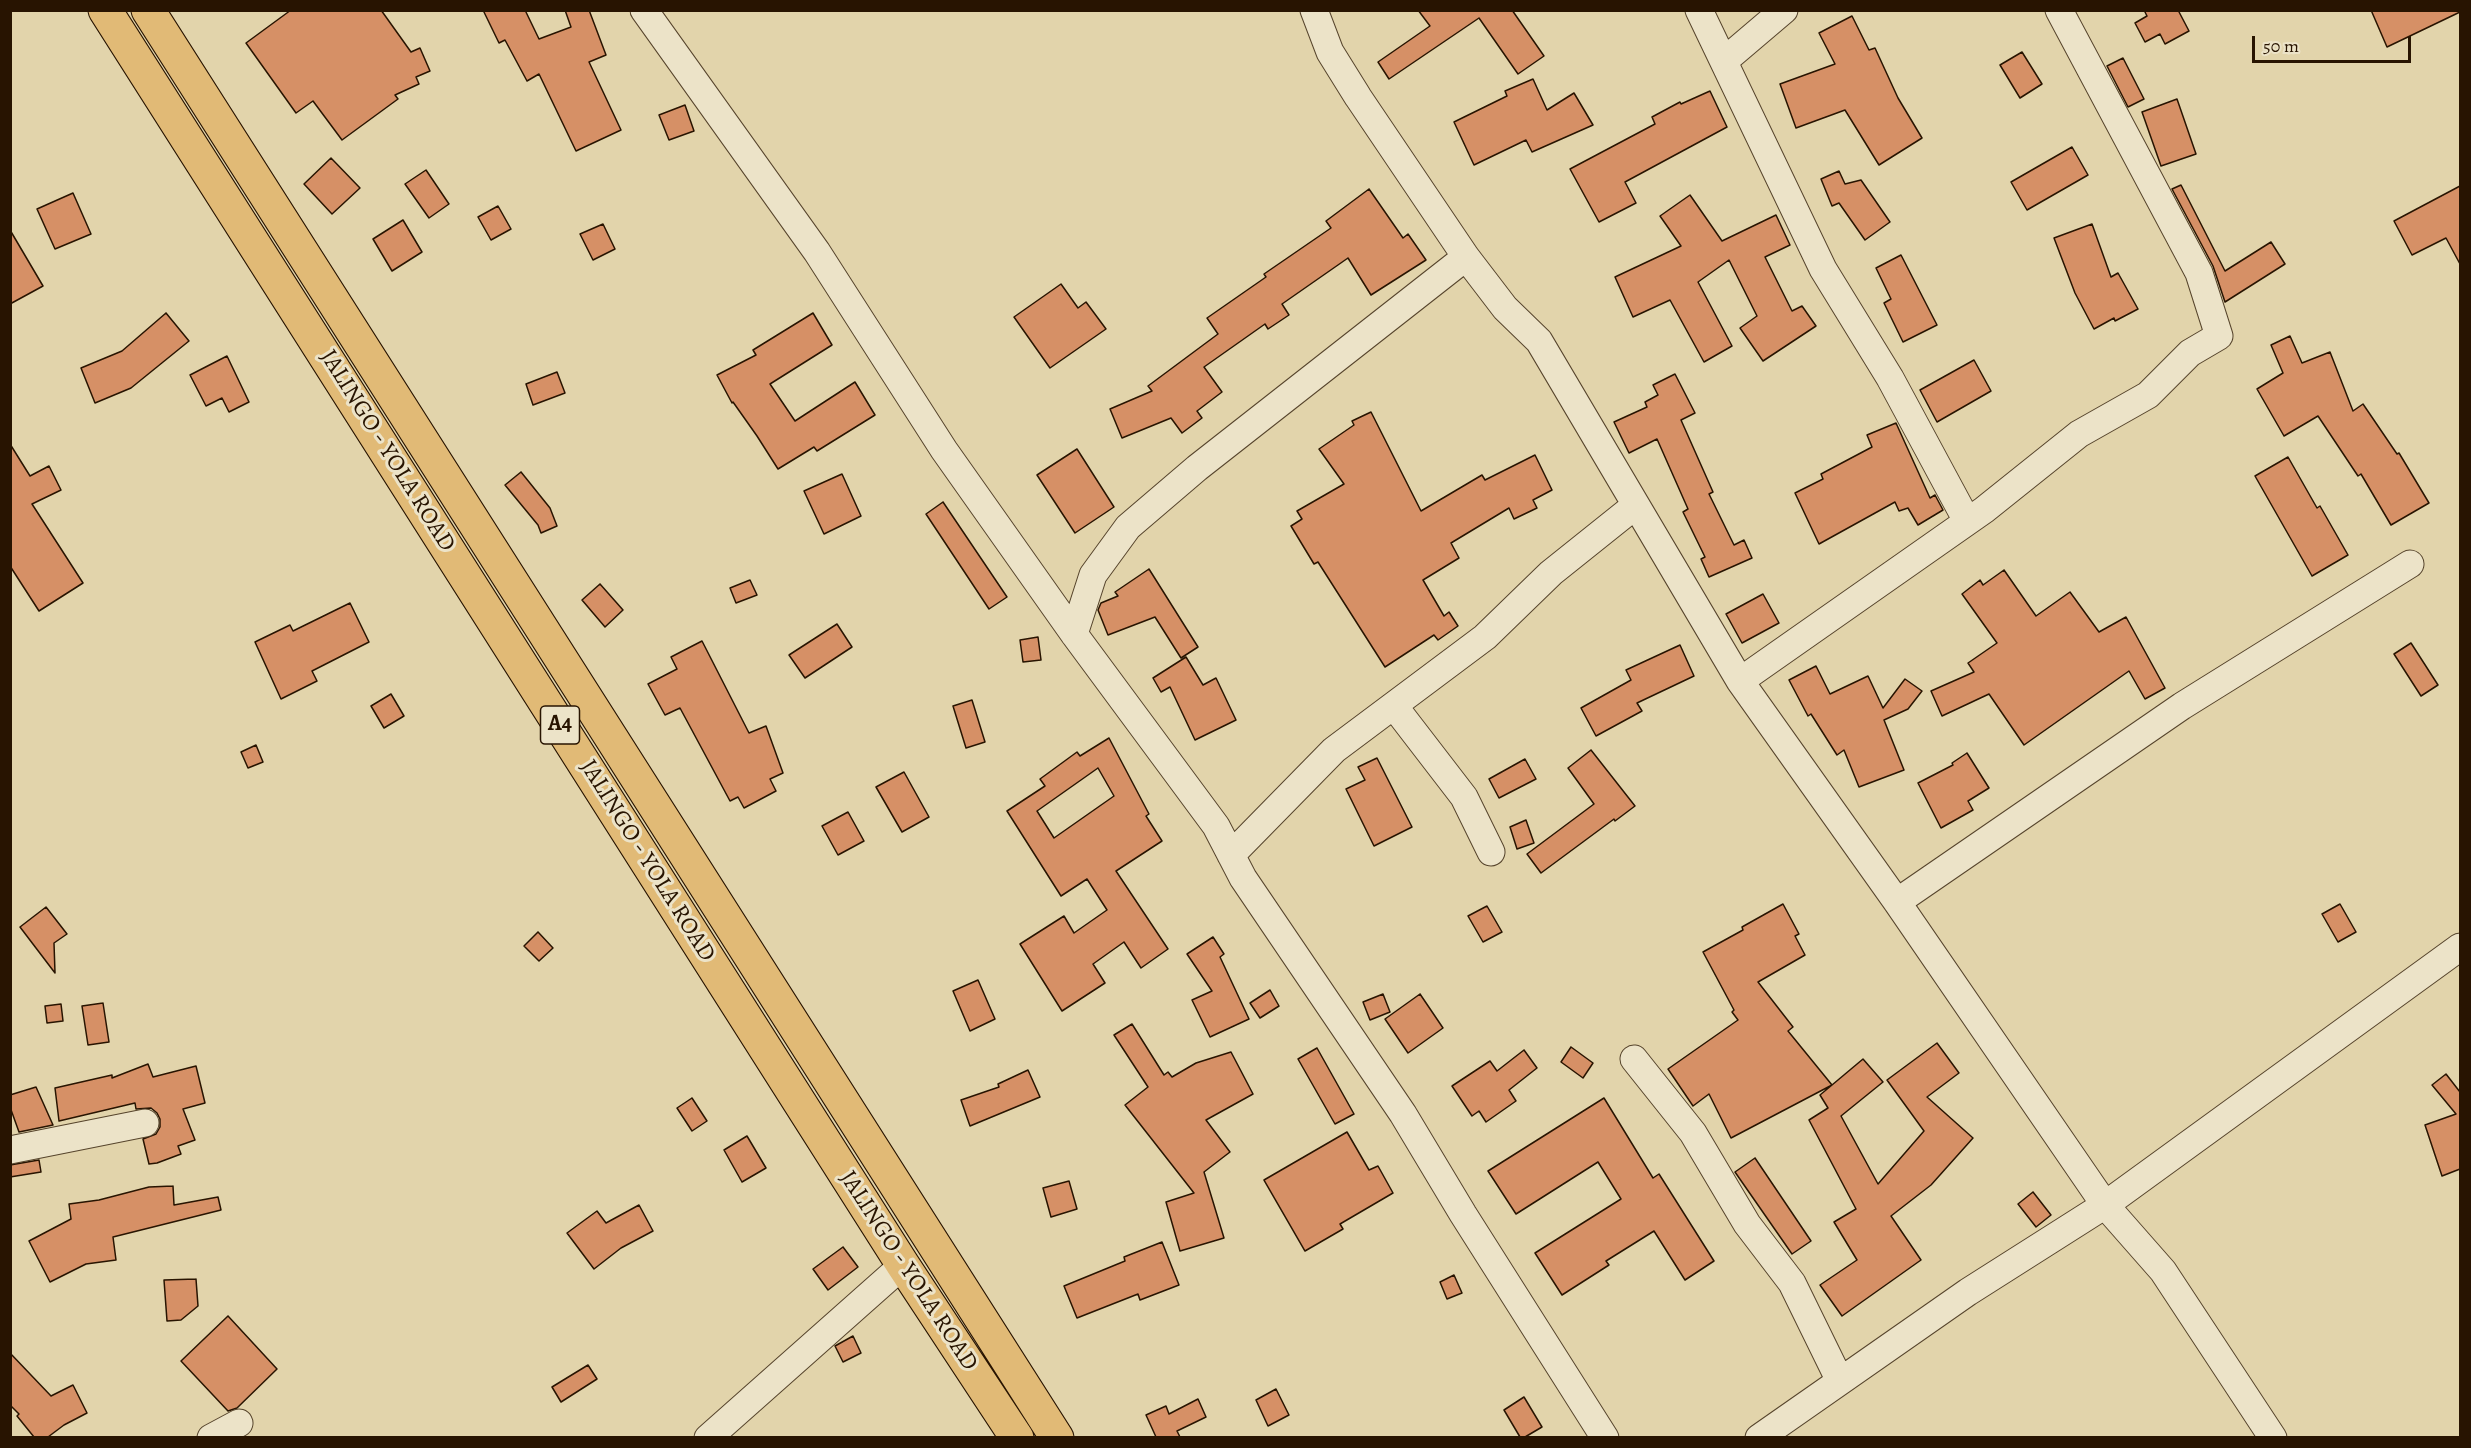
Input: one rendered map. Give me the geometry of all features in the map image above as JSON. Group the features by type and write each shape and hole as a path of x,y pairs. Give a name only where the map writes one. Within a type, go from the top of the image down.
{"highway":[{"name":"JALINGO - YOLA ROAD","path":"105,10 903,1265 1017,1437"},
{"name":"A4","path":"148,10 1056,1437"}],"street":[{"path":"644,10 817,252 944,450 1074,634 1216,826 1243,878 1403,1114 1463,1214 1605,1437"},
{"path":"1314,10 1330,52 1466,257 1505,308 1539,341 1740,681 1897,902 2104,1205 2163,1271 2274,1437"},
{"path":"1699,10 1823,269 1890,378 1967,521"},
{"path":"1724,61 1784,10"},
{"path":"1740,681 1967,521 2079,434 2148,395 2190,353 2219,336 2199,273 2059,10"},
{"path":"1074,634 1093,575 1128,527 1197,468 1466,257"},
{"path":"1231,855 1334,750 1485,637 1551,573 1636,505"},
{"path":"1897,902 2182,706 2410,564"},
{"path":"1394,706 1464,797 1491,852"},
{"path":"1759,1437 1968,1292 2104,1205 2460,947"},
{"path":"1634,1059 1693,1133 1747,1224 1792,1283 1840,1381"},
{"path":"10,1150 145,1123"},
{"path":"708,1437 903,1265"},
{"path":"211,1437 239,1423"}],"building":[{"path":"291,10 381,10 411,52 420,48 430,71 416,77 419,84 395,95 398,99 342,140 313,101 296,113 246,43"},
{"path":"483,10 525,10 539,39 571,27 565,10 589,10 606,55 589,62 621,130 576,151 539,74 527,81 505,40 499,43"},
{"path":"1418,10 1512,10 1544,56 1518,74 1479,18 1389,79 1378,62 1430,26"},
{"path":"2144,10 2178,10 2189,31 2165,44 2160,34 2145,42 2135,23 2147,16"},
{"path":"2371,10 2460,10 2460,12 2387,47"},
{"path":"1852,16 1869,50 1875,48 1898,98 1922,138 1879,165 1845,110 1796,128 1780,84 1835,64 1819,33"},
{"path":"2022,52 2042,84 2020,98 2000,65"},
{"path":"2123,58 2144,99 2128,107 2107,66"},
{"path":"1533,79 1547,110 1574,93 1593,125 1532,152 1526,140 1474,165 1454,122 1507,96 1505,91"},
{"path":"1710,91 1727,127 1625,182 1636,203 1599,222 1570,169 1655,124 1652,117 1680,102 1681,104"},
{"path":"2177,99 2196,154 2161,166 2142,112"},
{"path":"685,105 694,131 669,140 659,115"},
{"path":"2072,147 2088,175 2027,210 2011,182"},
{"path":"331,158 360,188 332,214 304,184"},
{"path":"426,170 449,204 429,218 405,184"},
{"path":"1839,171 1845,184 1861,180 1890,222 1865,240 1839,203 1832,206 1821,179"},
{"path":"2181,185 2225,271 2271,242 2285,264 2225,302 2213,266 2172,189"},
{"path":"2460,186 2460,264 2446,238 2412,255 2394,221"},
{"path":"1369,189 1403,238 1408,234 1426,260 1371,295 1348,258 1282,304 1289,315 1268,329 1265,324 1204,367 1222,392 1197,411 1202,418 1182,433 1171,418 1122,438 1110,409 1152,391 1148,386 1218,334 1207,318 1266,277 1264,274 1331,228 1326,221"},
{"path":"73,193 91,234 55,249 37,209"},
{"path":"1690,195 1722,241 1776,215 1790,245 1765,257 1792,311 1802,306 1816,326 1763,361 1740,328 1757,316 1729,260 1698,282 1732,346 1704,362 1670,300 1633,317 1615,277 1681,246 1660,216"},
{"path":"498,206 511,229 491,240 478,217"},
{"path":"403,220 422,252 392,271 373,239"},
{"path":"603,224 615,249 593,260 580,234"},
{"path":"2092,224 2111,277 2118,273 2138,309 2094,329 2075,293 2054,238"},
{"path":"10,230 43,286 10,304"},
{"path":"1901,255 1937,325 1903,342 1884,303 1891,299 1876,268"},
{"path":"1061,284 1078,308 1086,302 1106,329 1050,368 1014,317"},
{"path":"166,313 189,341 131,388 95,403 81,368 122,351"},
{"path":"813,313 832,345 770,384 795,421 855,382 875,415 817,451 814,447 778,469 732,403 717,375 756,355 753,350"},
{"path":"2290,336 2302,363 2330,352 2353,411 2363,404 2397,454 2399,453 2429,503 2391,525 2361,474 2358,476 2318,416 2284,436 2257,389 2283,373 2271,345"},
{"path":"227,356 249,402 229,412 222,398 206,406 190,375"},
{"path":"1974,360 1991,391 1937,422 1920,390"},
{"path":"557,372 565,393 533,405 526,384"},
{"path":"1675,374 1695,413 1681,420 1713,492 1709,494 1734,545 1744,540 1752,558 1709,577 1701,559 1705,557 1683,512 1688,509 1657,439 1629,453 1614,422 1647,407 1645,402 1658,395 1653,385"},
{"path":"1371,412 1421,511 1482,475 1485,480 1535,455 1552,490 1533,500 1537,508 1514,519 1509,508 1451,543 1459,558 1423,580 1444,616 1449,612 1458,626 1438,640 1434,635 1385,667 1318,562 1314,564 1291,526 1302,519 1297,511 1344,484 1319,449 1354,425 1352,421"},
{"path":"1896,423 1930,498 1935,495 1943,510 1918,525 1908,508 1899,511 1895,502 1819,544 1795,493 1823,479 1821,474 1872,447 1867,435"},
{"path":"10,444 30,476 49,466 61,490 32,504 83,583 39,611 10,566"},
{"path":"1077,449 1114,507 1075,533 1037,475"},
{"path":"2288,457 2317,508 2320,506 2348,555 2312,576 2255,476"},
{"path":"521,472 550,508 557,526 541,533 538,525 505,485"},
{"path":"842,474 861,516 824,534 804,491"},
{"path":"943,502 1007,597 989,609 926,514"},
{"path":"1149,569 1198,647 1181,658 1155,617 1108,635 1098,610 1101,603 1118,596 1115,592"},
{"path":"2004,570 2036,616 2070,592 2099,632 2126,617 2165,688 2145,699 2129,671 2024,745 1989,694 1942,716 1931,691 1974,672 1968,663 1997,643 1962,594 1980,580 1983,585"},
{"path":"750,580 757,595 736,603 730,588"},
{"path":"600,584 623,610 605,627 582,600"},
{"path":"1763,594 1779,623 1742,643 1726,614"},
{"path":"350,603 369,642 312,671 317,681 281,699 255,642 290,625 293,631"},
{"path":"837,624 852,647 805,678 789,655"},
{"path":"1038,637 1041,660 1023,662 1020,640"},
{"path":"702,641 749,733 766,726 783,773 770,779 776,791 744,808 738,797 730,801 680,708 665,715 648,684 677,669 671,657"},
{"path":"2411,643 2438,685 2421,696 2394,654"},
{"path":"1680,645 1694,676 1637,703 1642,711 1596,736 1581,708 1631,680 1626,670"},
{"path":"1186,657 1203,685 1216,678 1236,720 1195,740 1170,687 1161,692 1153,678"},
{"path":"1816,666 1830,694 1868,676 1883,708 1905,679 1922,691 1908,709 1884,720 1904,770 1859,787 1844,750 1837,755 1811,714 1808,716 1789,680"},
{"path":"391,694 404,716 384,728 371,706"},
{"path":"972,700 985,742 966,748 953,706"},
{"path":"1109,738 1149,814 1146,816 1162,841 1116,871 1168,949 1141,968 1124,942 1093,964 1105,983 1062,1011 1020,944 1064,916 1074,933 1107,910 1087,879 1061,896 1007,811 1045,786 1040,779 1077,752 1080,756","holes":["1098,768 1114,796 1054,838 1037,811"]},
{"path":"256,745 263,762 248,768 241,752"},
{"path":"1591,750 1635,806 1541,873 1527,854 1594,804 1568,768"},
{"path":"1967,753 1989,788 1968,801 1973,810 1941,828 1918,783 1953,765 1952,763"},
{"path":"1377,758 1412,827 1374,846 1346,789 1365,780 1358,767"},
{"path":"1525,759 1536,779 1499,798 1489,779"},
{"path":"904,772 929,817 902,832 876,787"},
{"path":"848,812 864,841 838,855 822,826"},
{"path":"1526,820 1534,843 1517,849 1510,827"},
{"path":"1783,904 1799,934 1795,936 1805,955 1758,982 1793,1027 1788,1031 1832,1085 1731,1138 1709,1094 1693,1106 1668,1069 1738,1020 1703,952"},
{"path":"2340,904 2356,932 2338,942 2322,914"},
{"path":"1487,906 1502,932 1483,942 1468,916"},
{"path":"46,907 67,934 54,943 55,973 20,927"},
{"path":"538,932 553,948 539,961 524,946"},
{"path":"1213,937 1224,954 1220,957 1249,1019 1210,1037 1192,1000 1212,991 1187,954"},
{"path":"978,980 995,1019 970,1031 953,991"},
{"path":"1270,990 1279,1006 1260,1018 1250,1003"},
{"path":"1383,994 1390,1012 1370,1020 1363,1002"},
{"path":"1420,994 1443,1028 1408,1053 1385,1019"},
{"path":"103,1003 109,1042 88,1045 82,1006"},
{"path":"61,1004 63,1021 47,1023 45,1006"},
{"path":"1132,1024 1164,1075 1168,1072 1172,1077 1196,1063 1231,1052 1253,1094 1206,1120 1230,1152 1204,1172 1224,1238 1180,1251 1166,1202 1194,1193 1125,1105 1148,1087 1114,1035"},
{"path":"1937,1043 1959,1073 1927,1097 1973,1138 1931,1185 1891,1216 1921,1260 1842,1316 1820,1285 1857,1260 1834,1222 1856,1209 1809,1120 1828,1108 1820,1095 1863,1059 1883,1082 1841,1116 1878,1184 1924,1131 1887,1080"},
{"path":"1571,1047 1593,1063 1583,1078 1561,1062"},
{"path":"1317,1048 1354,1114 1335,1124 1298,1059"},
{"path":"1524,1050 1537,1068 1509,1090 1516,1101 1486,1122 1479,1111 1472,1116 1452,1086 1490,1061 1497,1071"},
{"path":"148,1064 153,1077 196,1066 205,1103 183,1109 195,1140 178,1146 181,1154 149,1164 143,1139 156,1134 160,1127 160,1119 151,1108 136,1109 135,1103 59,1121 55,1088 112,1075 112,1078"},
{"path":"1028,1070 1040,1097 970,1126 961,1100 999,1087 998,1084"},
{"path":"2446,1074 2460,1092 2460,1169 2442,1176 2425,1125 2456,1114 2432,1085"},
{"path":"36,1087 53,1125 19,1132 10,1107 10,1095"},
{"path":"692,1098 707,1121 692,1131 677,1108"},
{"path":"1604,1098 1653,1178 1659,1174 1714,1261 1685,1280 1654,1231 1606,1261 1609,1265 1562,1295 1535,1253 1621,1199 1598,1162 1516,1214 1488,1171"},
{"path":"1347,1132 1369,1170 1378,1166 1393,1193 1340,1224 1343,1229 1305,1251 1264,1180"},
{"path":"747,1136 766,1168 742,1182 724,1150"},
{"path":"1755,1158 1811,1241 1792,1254 1735,1172"},
{"path":"39,1160 41,1172 10,1177 10,1165"},
{"path":"1069,1181 1077,1209 1051,1217 1043,1188"},
{"path":"173,1186 174,1205 218,1197 221,1210 113,1237 116,1260 86,1264 50,1282 29,1241 71,1219 69,1204 99,1200 149,1187"},
{"path":"2033,1192 2051,1215 2036,1227 2018,1204"},
{"path":"639,1205 653,1231 621,1248 594,1269 567,1233 597,1211 606,1223"},
{"path":"1162,1242 1179,1285 1140,1300 1138,1294 1077,1318 1064,1286 1125,1261 1124,1257"},
{"path":"843,1247 858,1267 828,1290 813,1269"},
{"path":"1454,1275 1462,1293 1447,1299 1440,1282"},
{"path":"196,1279 198,1306 181,1320 167,1321 164,1280"},
{"path":"228,1316 277,1369 237,1408 228,1411 181,1361"},
{"path":"853,1336 861,1353 843,1362 835,1346"},
{"path":"10,1353 51,1396 73,1385 87,1413 64,1425 48,1437 34,1437 10,1405"},
{"path":"588,1365 597,1379 561,1402 552,1387"},
{"path":"1276,1389 1289,1415 1268,1426 1256,1400"},
{"path":"1524,1397 1542,1427 1525,1437 1520,1437 1504,1410"},
{"path":"1198,1399 1206,1417 1177,1431 1180,1437 1156,1437 1146,1415 1166,1406 1169,1414"}]}
